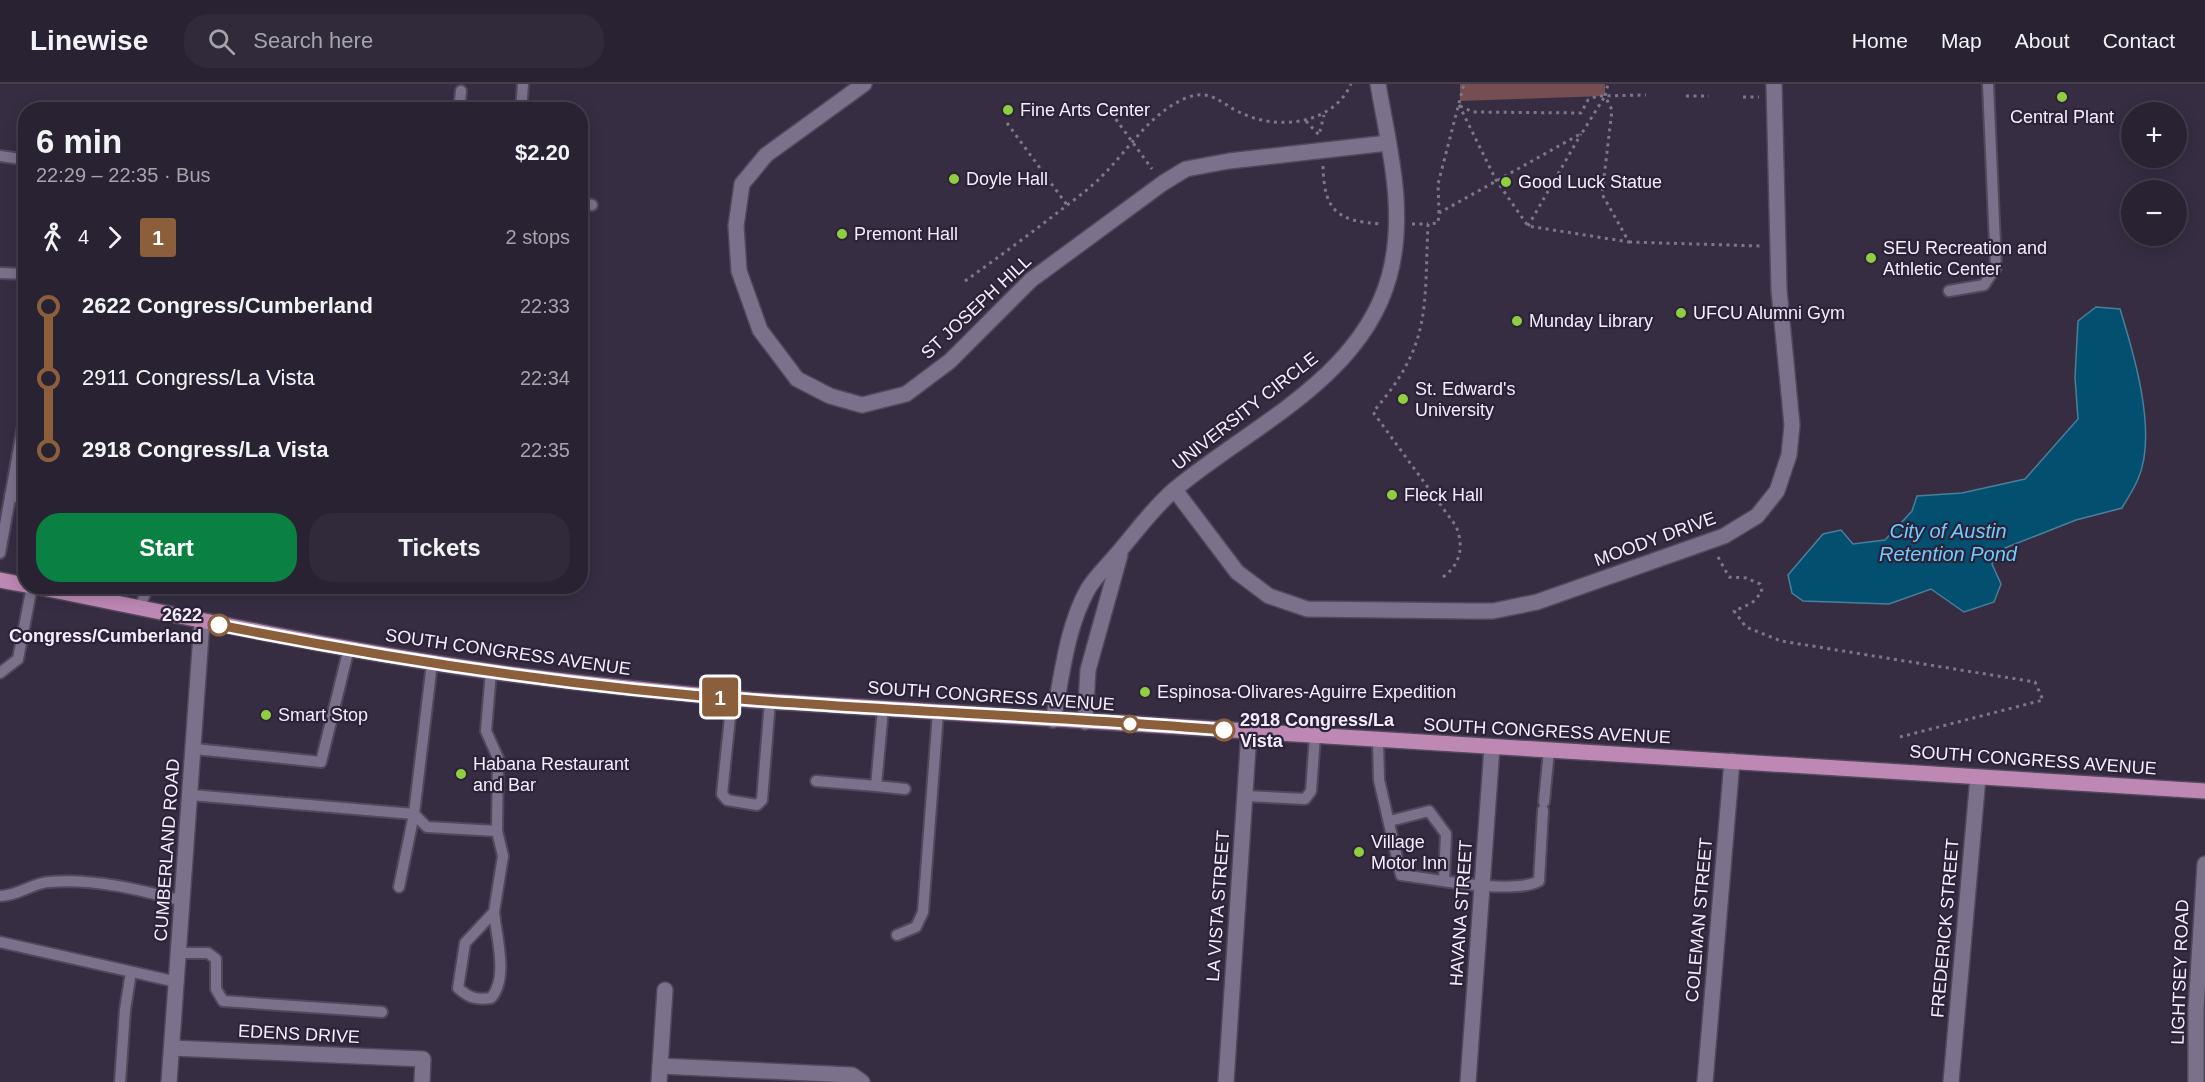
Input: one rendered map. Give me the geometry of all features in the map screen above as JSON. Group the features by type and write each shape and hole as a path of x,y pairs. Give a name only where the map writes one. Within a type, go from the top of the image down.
{"main road":[{"path":"0,579 18,583"},
{"name":"SOUTH CONGRESS AVENUE","path":"74,594 202,621 432,663 591,685 938,713 2205,791"}],"street":[{"name":"ST JOSEPH HILL","path":"864,84 766,154 742,184 736,226 739,272 760,330 797,379 830,396 862,405 906,394 950,361 1031,280 1163,183 1186,170 1229,161 1388,143"},
{"name":"UNIVERSITY CIRCLE","path":"1053,720 1067,649 1088,588 1149,514 1175,490 1324,377 1372,319 1389,277 1398,224 1396,183 1378,84"},
{"name":"MOODY DRIVE","path":"1175,490 1237,572 1269,596 1307,609 1468,611 1493,610 1538,602 1724,536 1757,516 1778,491 1789,455 1792,425 1779,290 1774,84"},
{"name":"UNIVERSITY CIRCLE","path":"1085,722 1088,670 1121,549"},
{"name":"CUMBERLAND ROAD","path":"170,1082 195,749 202,621"},
{"name":"LA VISTA STREET","path":"1226,1082 1249,732"},
{"name":"HAVANA STREET","path":"1468,1082 1492,747"},
{"name":"COLEMAN STREET","path":"1705,1082 1732,761"},
{"name":"FREDERICK STREET","path":"1951,1082 1978,777"},
{"name":"LIGHTSEY ROAD","path":"2196,1082 2196,999 2205,864"},
{"path":"659,1082 665,990"},
{"name":"EDENS DRIVE","path":"172,1048 423,1059 422,1082"},
{"path":"660,1066 852,1075 862,1082"}],"lane":[{"path":"522,102 524,84"},
{"path":"1949,291 1984,285 1996,267 1988,84"},
{"path":"460,102 461,91"},
{"path":"0,156 18,159"},
{"path":"588,204 592,205"},
{"path":"0,273 18,274"},
{"path":"0,553 18,452"},
{"path":"10,496 18,498"},
{"path":"0,673 18,659 31,594"},
{"path":"140,607 145,594"},
{"path":"195,749 321,762 349,648"},
{"path":"399,887 414,814 432,663"},
{"path":"491,671 486,731 498,758 497,831 503,856 494,912 500,971 497,991 491,998 477,1000 466,996 458,988 459,969 465,943 494,912"},
{"path":"732,698 722,794 727,800 757,805 762,800 770,701"},
{"path":"876,786 883,709"},
{"path":"897,935 916,927 923,912 938,713"},
{"path":"1245,796 1305,799 1311,791 1315,736"},
{"path":"1378,740 1379,780 1401,875 1482,885 1529,886 1539,881 1549,750"},
{"path":"816,781 905,789"},
{"path":"191,795 414,814 427,827 497,831"},
{"path":"1390,821 1430,811 1446,834 1444,880"},
{"path":"0,896 17,894 47,882 117,885 183,901"},
{"path":"0,942 177,982"},
{"path":"179,953 208,953 216,959 218,972 216,989 223,1001 382,1012"},
{"path":"120,1082 125,1010 131,972"}],"path":[{"path":"965,281 1103,176 1131,140 1185,98 1204,93 1224,101 1239,112 1258,118 1306,121 1324,115 1336,105 1351,84"},
{"path":"1408,225 1438,223 1438,184 1464,84"},
{"path":"1528,226 1605,96 1608,84"},
{"path":"1459,105 1473,112 1581,113 1588,100 1605,96 1646,95"},
{"path":"1605,96 1612,110 1602,194 1629,242"},
{"path":"1686,96 1709,96"},
{"path":"1743,97 1761,97"},
{"path":"1459,105 1496,180 1528,226 1629,242 1761,247 1761,239"},
{"path":"1107,107 1152,169"},
{"path":"1306,121 1319,135 1324,115"},
{"path":"1007,123 1067,205"},
{"path":"1439,213 1582,133"},
{"path":"1323,166 1327,197 1344,219 1359,223 1387,224"},
{"path":"1428,224 1424,321 1419,339 1397,383 1373,412 1456,526 1461,548 1459,558 1454,567 1443,577"},
{"path":"1718,557 1729,577 1746,578 1760,584 1762,592 1752,603 1734,611 1746,627 1781,641 2035,682 2043,700 1900,737"}],"shaded area":[{"path":"1460,84 1605,84 1605,96 1460,101"}],"water":[{"name":"City of Austin Retention Pond","path":"2096,307 2120,309 2132,348 2145,417 2144,461 2136,483 2122,508 2076,520 2005,548 1992,564 2001,584 1994,602 1964,612 1931,589 1889,604 1803,601 1792,593 1788,575 1823,534 1841,530 1853,544 1885,540 1912,511 1917,496 1962,493 2025,479 2078,419 2075,377 2078,321"}],"bus line":[{"name":"1","path":"219,625 432,663 591,685 751,700 1224,730"}],"place":[{"name":"Central Plant","path":"2062,97"},
{"name":"Fine Arts Center","path":"1008,110"},
{"name":"Doyle Hall","path":"954,179"},
{"name":"Good Luck Statue","path":"1506,182"},
{"name":"Premont Hall","path":"842,234"},
{"name":"SEU Recreation and Athletic Center","path":"1871,258"},
{"name":"UFCU Alumni Gym","path":"1681,313"},
{"name":"Munday Library","path":"1517,321"},
{"name":"St. Edward's University","path":"1403,399"},
{"name":"Fleck Hall","path":"1392,495"},
{"name":"2622 Congress/Cumberland","path":"219,625"},
{"name":"Espinosa-Olivares-Aguirre Expedition","path":"1145,692"},
{"name":"Smart Stop","path":"266,715"},
{"name":"2918 Congress/La Vista","path":"1224,730"},
{"name":"Habana Restaurant and Bar","path":"461,774"},
{"name":"Village Motor Inn","path":"1359,852"}]}
